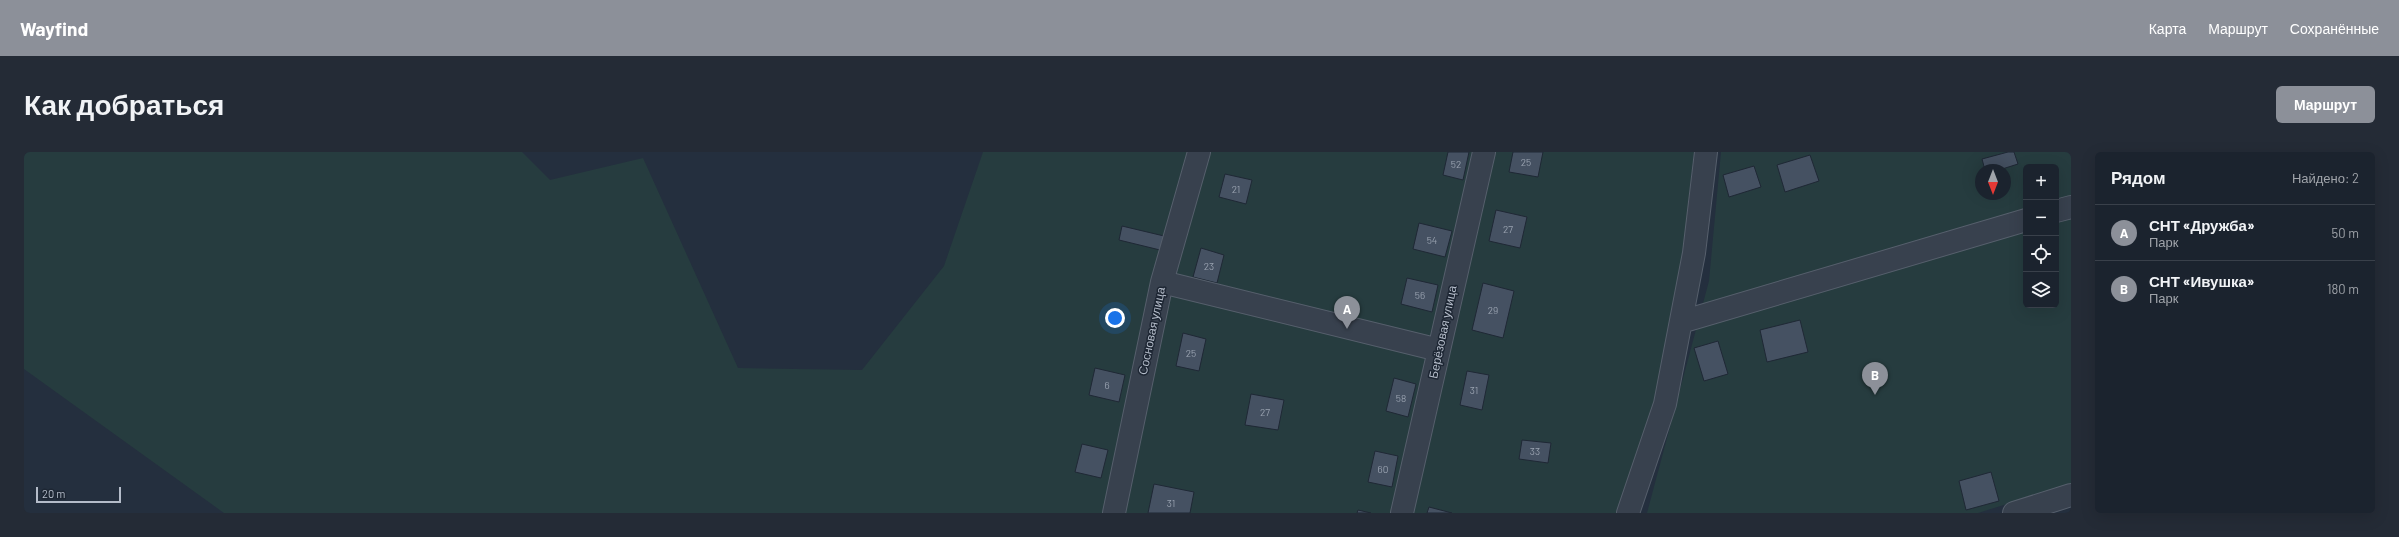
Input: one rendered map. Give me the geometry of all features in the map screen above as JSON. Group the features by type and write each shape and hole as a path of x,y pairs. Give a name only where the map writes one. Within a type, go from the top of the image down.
{"lane":[{"name":"Сосновая улица","path":"1114,513 1162,282 1198,152"},
{"name":"Берёзовая улица","path":"1402,513 1484,152"},
{"path":"1628,513 1665,404 1694,253 1706,152"},
{"path":"2059,210 2071,207"},
{"path":"1681,322 2023,221"},
{"path":"1162,282 1439,350"},
{"path":"2014,513 2071,495"}],"green space":[{"path":"24,152 522,152 550,180 643,158 738,368 862,370 944,266 983,152 1694,152 1683,254 1655,403 1617,513 224,513 24,369"},
{"path":"1721,152 2071,152 2071,484 1978,513 1647,513 1709,281"}],"building":[{"path":"1448,152 1469,152 1463,180 1443,175"},
{"path":"1513,152 1543,152 1538,177 1509,172"},
{"path":"2008,152 2014,152 2018,164 2011,166 2011,164 1983,164 1982,159"},
{"path":"1810,155 1819,181 1785,192 1777,165"},
{"path":"1754,166 1761,187 1729,197 1723,175"},
{"path":"1225,174 1252,180 1246,204 1219,197"},
{"path":"1496,210 1527,217 1520,248 1489,241"},
{"path":"1419,223 1452,231 1445,257 1413,249"},
{"path":"1122,226 1164,236 1160,250 1119,240"},
{"path":"1201,248 1224,255 1217,283 1193,277"},
{"path":"1407,278 1438,285 1432,312 1401,304"},
{"path":"1483,283 1514,291 1503,338 1472,330"},
{"path":"1800,320 1808,352 1767,362 1760,330"},
{"path":"1183,333 1206,339 1199,371 1176,366"},
{"path":"1718,341 1728,374 1704,381 1694,348"},
{"path":"1095,368 1125,375 1119,402 1089,395"},
{"path":"1467,371 1489,375 1482,410 1460,405"},
{"path":"1394,378 1416,384 1408,417 1386,411"},
{"path":"1251,394 1284,400 1278,430 1245,425"},
{"path":"1522,440 1551,443 1548,463 1519,459"},
{"path":"1082,444 1108,450 1101,478 1075,472"},
{"path":"1375,451 1398,456 1392,487 1368,482"},
{"path":"1991,472 1999,501 1966,510 1959,481"},
{"path":"1154,484 1194,492 1190,513 1148,513"},
{"path":"1429,507 1452,513 1427,513"},
{"path":"1358,510 1371,513 1357,513"}],"place":[{"name":"СНТ «Дружба»","path":"1347,329"},
{"name":"СНТ «Ивушка»","path":"1875,395"}]}
